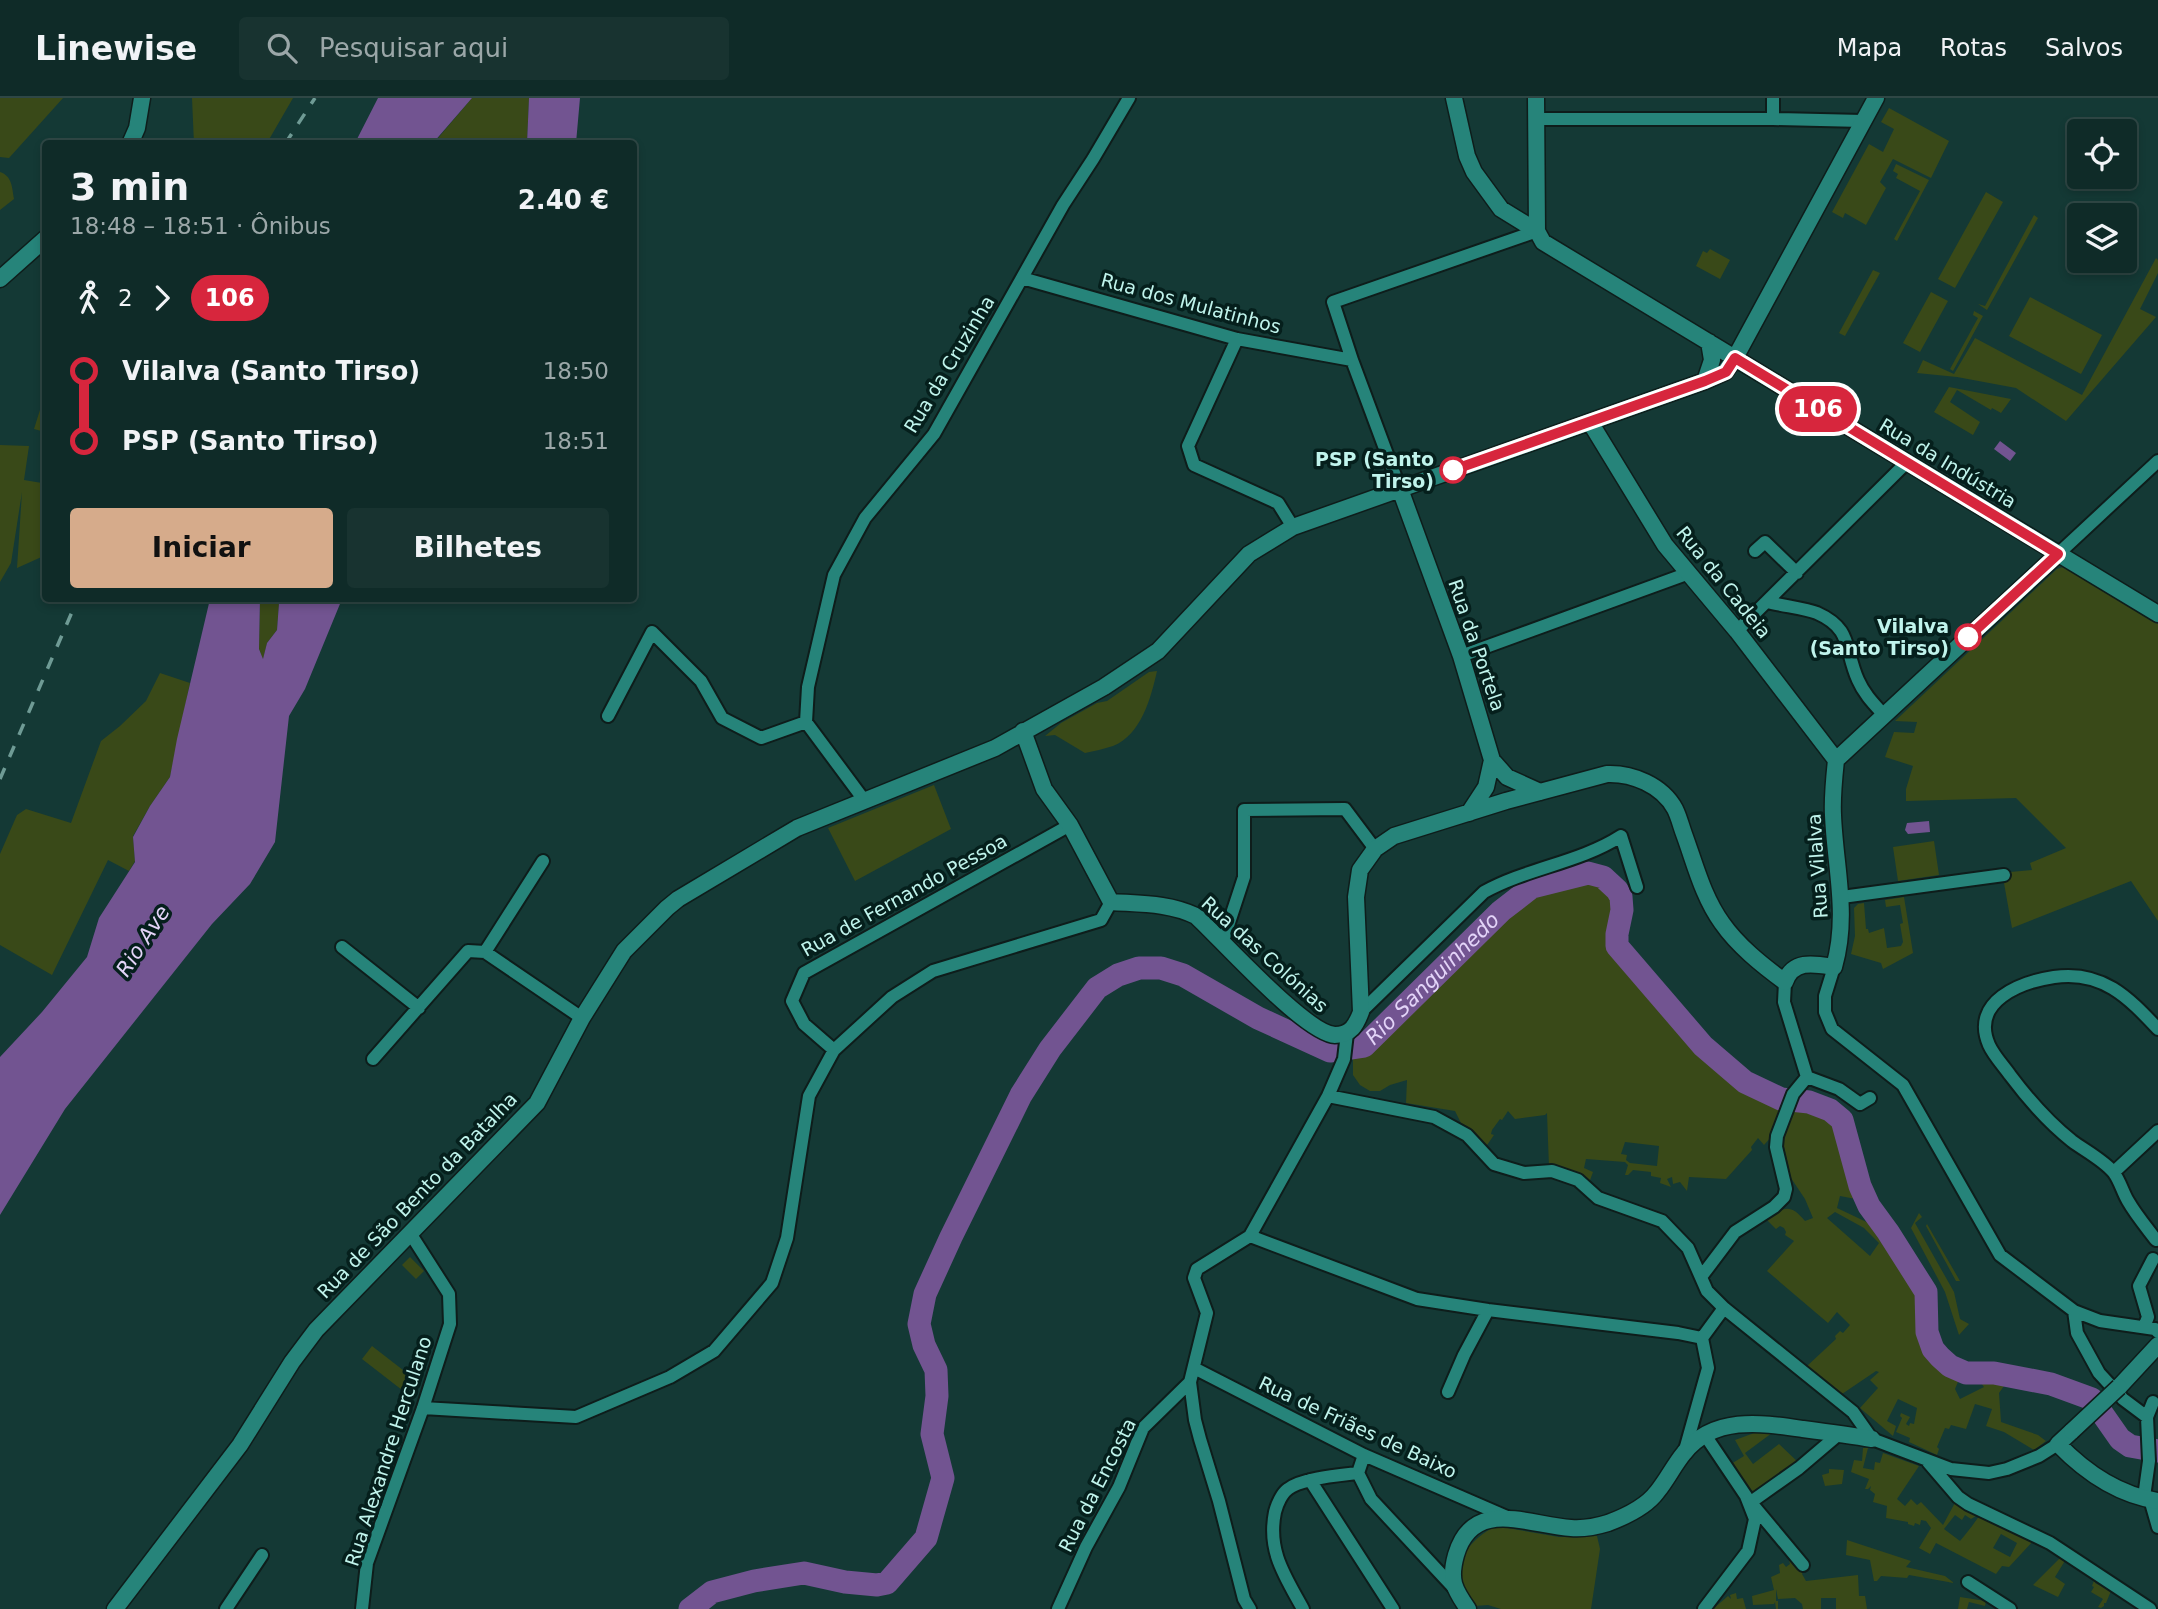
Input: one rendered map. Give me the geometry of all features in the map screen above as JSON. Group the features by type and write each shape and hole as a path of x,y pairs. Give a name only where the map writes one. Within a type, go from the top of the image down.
{"street":[{"path":"132,140 137,128 142,98"},
{"name":"Rua da Cruzinha","path":"806,722 808,688 834,575 865,518 934,434 1063,205 1129,98"},
{"name":"Rua da Indústria","path":"1454,98 1467,156 1474,172 1501,209 1537,231 1543,243 2158,614"},
{"path":"1400,489 1333,302 1537,231 1536,98"},
{"path":"1773,98 1773,119"},
{"path":"1735,358 1876,98"},
{"path":"1536,119 1863,121"},
{"path":"0,279 42,242"},
{"name":"Rua dos Mulatinhos","path":"1022,278 1237,339 1352,360"},
{"path":"1237,339 1188,446 1194,465 1278,503 1293,527"},
{"path":"1705,381 1712,360 1710,342"},
{"name":"Rua de São Bento da Batalha","path":"115,1609 240,1445 292,1362 316,1330 537,1103 582,1018 624,951 656,917 678,899 797,828 995,748 1104,687 1158,651 1249,554 1293,527 1705,381 1726,372 1735,358"},
{"name":"Rua da Cadeia","path":"1590,422 1665,545 1737,631 1836,761"},
{"path":"1836,761 2158,461"},
{"path":"1737,631 1906,463"},
{"name":"Rua da Portela","path":"1400,489 1461,656 1492,760"},
{"path":"1755,551 1765,542 1797,573"},
{"path":"1461,656 1689,573"},
{"path":"1768,602 1813,611 1842,631 1857,678 1866,695 1884,715"},
{"path":"608,716 652,632 701,681 722,718 761,738 806,722 864,800"},
{"path":"423,1408 576,1417 670,1377 714,1351 772,1283 787,1238 809,1096 834,1050 892,997 933,971 1101,920 1111,902 1070,825 1044,789 1023,731"},
{"path":"1492,760 1507,777 1540,792"},
{"path":"1469,813 1486,787 1492,760"},
{"name":"Rua Vilalva","path":"1835,967 1842,926 1842,897 1833,816 1836,761"},
{"path":"1702,1338 1417,1299 1250,1236 1328,1096 1344,1059 1346,1037 1356,1026 1361,1012 1356,897 1360,870 1375,849 1394,836 1540,792 1607,775 1635,777 1648,783 1674,807 1707,900 1722,924 1742,946 1785,982"},
{"path":"1223,941 1244,877 1244,810 1345,809 1375,849"},
{"name":"Rua de Fernando Pessoa","path":"834,1050 804,1024 792,1002 804,972 1070,825"},
{"path":"1361,1012 1484,892 1502,882 1602,848 1621,836 1637,887"},
{"path":"485,952 542,861"},
{"path":"1842,897 2004,875"},
{"name":"Rua das Colónias","path":"1111,902 1166,905 1196,916 1304,1021 1333,1035 1346,1037"},
{"path":"342,947 419,1007"},
{"path":"373,1059 468,951 485,952 582,1018"},
{"path":"1807,1077 1784,1002 1785,982 1788,974 1796,967 1808,964 1835,967 1825,996 1825,1012 1832,1029 1903,1085 2000,1255 2074,1311 2100,1321 2155,1329 2158,1332"},
{"path":"2156,1240 2128,1202 2114,1172 2070,1139 2029,1101 1995,1055 1985,1031 1986,1018 1995,1001 2039,981 2073,976 2111,986 2125,995 2158,1029"},
{"path":"1807,1077 1839,1089 1860,1104 1870,1098"},
{"path":"1701,1277 1735,1232 1774,1207 1784,1197 1786,1189 1776,1147 1777,1136 1791,1099 1807,1077"},
{"path":"1328,1096 1434,1116 1468,1135 1494,1164 1524,1173 1552,1171 1578,1180 1598,1198 1662,1221 1688,1248 1707,1291 1724,1308 1853,1412 1872,1439"},
{"path":"2114,1172 2158,1131"},
{"name":"Rua Alexandre Herculano","path":"362,1609 367,1563 450,1324 449,1294 410,1233"},
{"name":"Rua da Encosta","path":"1058,1609 1119,1487 1143,1428 1190,1382 1207,1313 1195,1278 1197,1269 1250,1236"},
{"path":"2144,1327 2147,1317 2139,1286 2153,1259"},
{"path":"1685,1451 1708,1368 1702,1338 1724,1308"},
{"path":"1448,1392 1464,1354 1488,1310"},
{"path":"2074,1311 2077,1333 2099,1373 2123,1399 2147,1417"},
{"path":"1454,1588 1452,1570 1457,1550 1467,1535 1483,1522 1507,1517 1570,1528 1589,1528 1609,1522 1634,1511 1655,1495 1685,1451 1704,1435 1725,1426 1747,1423 1872,1439 1951,1469 1989,1474 2018,1465 2039,1456 2072,1432 2158,1345"},
{"name":"Rua de Friães de Baixo","path":"1194,1368 1364,1455 1507,1517"},
{"path":"1190,1382 1200,1440 1244,1599 1250,1609"},
{"path":"2153,1402 2147,1417 2147,1436 2151,1499 2158,1527"},
{"path":"1749,1499 1798,1468 1839,1434"},
{"path":"1704,1435 1749,1499 1803,1565"},
{"path":"2058,1444 2092,1474 2113,1486 2151,1499"},
{"path":"1364,1455 1357,1473 1371,1499 1454,1588 1468,1609"},
{"path":"1925,1459 1958,1497 1968,1504 2050,1543 2150,1609"},
{"path":"1303,1609 1275,1551 1272,1529 1276,1505 1289,1488 1310,1480 1357,1473"},
{"path":"1310,1480 1393,1609"},
{"path":"1704,1609 1748,1551 1755,1520 1749,1499"},
{"path":"226,1609 262,1555"},
{"path":"1968,1582 2010,1609"}],"green space":[{"path":"0,98 63,98 9,158 0,157"},
{"path":"192,98 293,98 269,140 194,140"},
{"path":"472,98 529,98 527,140 436,140"},
{"path":"1889,108 1949,141 1931,178 1893,159 1880,182 1886,188 1866,225 1845,213 1843,218 1832,212 1869,144 1883,152 1894,129 1881,122"},
{"path":"1896,164 1929,180 1897,241 1894,239 1920,191 1896,178 1898,174 1893,171"},
{"path":"0,172 9,179 14,199 0,210"},
{"path":"1986,192 2003,202 1955,288 1938,279"},
{"path":"2034,215 2038,218 1987,310 1978,304 1985,306"},
{"path":"1710,249 1730,260 1720,279 1696,266 1703,251 1707,253"},
{"path":"2156,258 2158,273 2140,309 2156,317 2066,421 2016,388 1917,373 1923,360 1954,374 1975,338 2082,395"},
{"path":"1873,270 1880,273 1845,336 1839,333"},
{"path":"1931,292 1948,301 1920,352 1903,343"},
{"path":"2030,297 2102,335 2081,374 2009,336"},
{"path":"1974,311 1983,316 1953,371 1950,369 1978,318 1973,315"},
{"path":"1949,387 2011,399 2001,413 1957,390 1950,402 1980,422 1973,435 1934,412"},
{"path":"42,404 42,431 34,429"},
{"path":"0,445 29,446 24,480 42,483 42,557 17,568 22,492 11,563 0,582"},
{"path":"2063,567 2158,624 2158,921 2131,881 2012,928 2004,883 2010,872 2032,870 2030,863 2066,848 2016,798 1906,801 1906,789 1913,766 1885,757 1894,732 1914,733 1917,722 1895,721 2057,569"},
{"path":"260,602 280,602 277,630 267,643 263,660 259,649"},
{"path":"1157,671 1152,693 1138,725 1123,741 1085,753 1055,735 1045,736 1061,723 1097,703 1107,701 1149,672"},
{"path":"160,673 190,683 170,777 133,836 135,861 129,871 108,860 52,975 0,945 0,854 17,815 26,809 71,823 101,741 146,701"},
{"path":"934,785 951,829 855,881 828,828"},
{"path":"1934,841 1939,875 1898,881 1893,847"},
{"path":"1583,877 1609,885 1618,901 1613,948 1669,1014 1715,1060 1738,1080 1762,1094 1785,1102 1772,1136 1764,1145 1758,1138 1751,1147 1752,1150 1726,1179 1689,1177 1687,1191 1680,1182 1673,1184 1672,1177 1667,1179 1671,1187 1660,1183 1661,1178 1651,1176 1651,1172 1633,1170 1625,1175 1628,1165 1625,1162 1586,1159 1584,1168 1593,1172 1589,1183 1566,1168 1549,1167 1547,1113 1515,1119 1508,1111 1492,1130 1491,1134 1494,1135 1485,1148 1469,1128 1461,1123 1455,1111 1406,1103 1407,1080 1380,1091 1370,1091 1360,1085 1353,1075 1353,1050 1367,1046 1503,915 1534,889","holes":["1625,1142 1659,1146 1657,1166 1630,1163 1626,1160 1627,1155 1621,1154"]},
{"path":"1904,897 1913,953 1883,969 1881,963 1851,954 1855,936 1854,908 1864,903 1866,929 1869,933 1884,928 1887,948 1901,946 1903,942 1900,924 1903,923 1900,905 1886,907 1885,900"},
{"path":"1796,1103 1808,1104 1828,1112 1840,1122 1857,1186 1865,1205 1885,1231 1923,1294 1923,1321 1932,1353 1943,1366 1960,1377 1955,1389 1960,1399 1984,1387 1977,1378 1986,1376 2009,1379 1999,1393 2001,1422 2038,1435 2046,1441 2034,1450 2004,1432 1986,1426 1992,1409 1975,1404 1966,1429 1951,1425 1949,1429 1945,1428 1937,1447 1937,1455 1909,1442 1910,1438 1896,1432 1902,1418 1901,1413 1910,1417 1906,1424 1909,1426 1910,1423 1914,1424 1917,1408 1898,1399 1887,1421 1896,1426 1893,1436 1860,1408 1878,1388 1870,1380 1879,1372 1876,1371 1842,1394 1807,1366 1836,1339 1835,1336 1840,1331 1843,1333 1850,1325 1837,1312 1828,1323 1767,1271 1794,1241 1785,1235 1784,1228 1780,1226 1776,1229 1767,1220 1786,1209 1795,1211 1805,1221 1813,1218 1805,1199 1791,1178 1783,1142","holes":["1840,1196 1861,1200 1877,1227 1837,1208","1835,1212 1864,1228 1879,1243 1870,1256 1827,1218"]},
{"path":"1919,1213 1922,1217 1915,1223 1954,1292 1960,1319 1969,1324 1959,1335 1945,1292 1911,1228"},
{"path":"1927,1224 1960,1281 1956,1281"},
{"path":"410,1257 424,1271 416,1279 402,1265"},
{"path":"372,1346 412,1377 402,1390 362,1359"},
{"path":"1757,1432 1772,1433 1745,1453 1753,1464 1779,1444 1800,1464 1757,1492 1750,1490 1731,1464 1744,1456 1735,1440"},
{"path":"1863,1448 1868,1448 1863,1468 1874,1470 1875,1462 1880,1463 1883,1453 1919,1466 1897,1499 1905,1506 1911,1499 1917,1505 1921,1502 1943,1525 1957,1499 1975,1510 1976,1516 1971,1519 1965,1515 1962,1520 1955,1515 1944,1529 1960,1541 1980,1514 2034,1540 2009,1567 2002,1566 1996,1574 1936,1543 1930,1554 1919,1548 1931,1528 1926,1521 1921,1520 1920,1525 1915,1523 1914,1526 1908,1522 1886,1518 1887,1506 1873,1502 1875,1494 1870,1490 1871,1486 1865,1489 1869,1479 1851,1472 1854,1460 1862,1461","holes":["2001,1534 2017,1543 2010,1557 1993,1548"]},
{"path":"1829,1469 1844,1470 1842,1484 1825,1486 1822,1475 1829,1473"},
{"path":"1496,1526 1559,1537 1597,1536 1600,1549 1591,1609 1501,1609 1488,1605 1475,1606 1463,1586 1460,1567 1473,1543"},
{"path":"1847,1540 1911,1561 1906,1567 1945,1576 1954,1583 1909,1575 1907,1578 1881,1576 1874,1581 1870,1560 1846,1555"},
{"path":"1793,1554 1805,1567 1802,1574 1806,1581 1858,1575 1859,1596 1865,1596 1867,1609 1836,1609 1836,1598 1821,1598 1821,1609 1803,1609 1802,1604 1795,1598 1778,1599 1776,1589 1778,1609 1775,1602 1753,1605 1752,1596 1774,1590 1771,1577 1780,1573 1779,1565 1783,1563 1786,1567 1790,1564 1789,1560"},
{"path":"2062,1556 2066,1559 2055,1577 2065,1584 2058,1597 2033,1585"},
{"path":"2095,1578 2095,1583 2111,1591 2101,1608 2098,1607 2103,1599 2091,1592"},
{"path":"1736,1593 1737,1599 1743,1598 1746,1609 1713,1609 1728,1596 1731,1599 1730,1595"},
{"path":"1960,1597 1986,1601 1985,1606 1969,1602 1967,1609 1958,1609"}],"water":[{"path":"378,98 472,98 436,140 357,140"},
{"path":"529,98 580,98 576,140 527,140"},
{"path":"2000,441 2016,453 2010,461 1994,449"},
{"name":"Rio Ave","path":"209,602 260,602 259,649 263,659 267,643 277,630 280,602 341,602 305,689 289,716 275,842 250,884 212,924 65,1109 0,1215 0,1057 42,1012 87,957 99,918 135,862 133,837 170,777"},
{"path":"1929,821 1930,832 1908,834 1905,830 1907,823"}],"waterway":[{"name":"Rio Sanguinhedo","path":"690,1609 712,1592 754,1581 804,1573 845,1582 877,1585 887,1583 926,1538 943,1478 932,1434 937,1396 936,1370 924,1345 919,1324 925,1294 1021,1095 1050,1049 1097,988 1118,975 1139,968 1161,968 1183,975 1258,1018 1330,1051 1364,1046 1501,911 1532,887 1588,873 1603,877 1621,897 1617,946 1703,1046 1745,1082 1781,1099 1809,1102 1830,1110 1842,1120 1860,1186 1869,1206 1926,1292 1927,1332 1933,1349 1940,1357 1950,1366 1966,1373 1994,1373 2051,1384 2092,1399 2120,1439 2130,1446 2158,1451"}],"railway":[{"path":"288,140 315,98"},
{"path":"0,779 76,602"}],"bus line":[{"name":"106","path":"1453,470 1705,381 1726,372 1735,358 2058,554 1968,637"}],"place":[{"name":"PSP (Santo Tirso)","path":"1453,470"},
{"name":"Vilalva (Santo Tirso)","path":"1968,637"}]}
